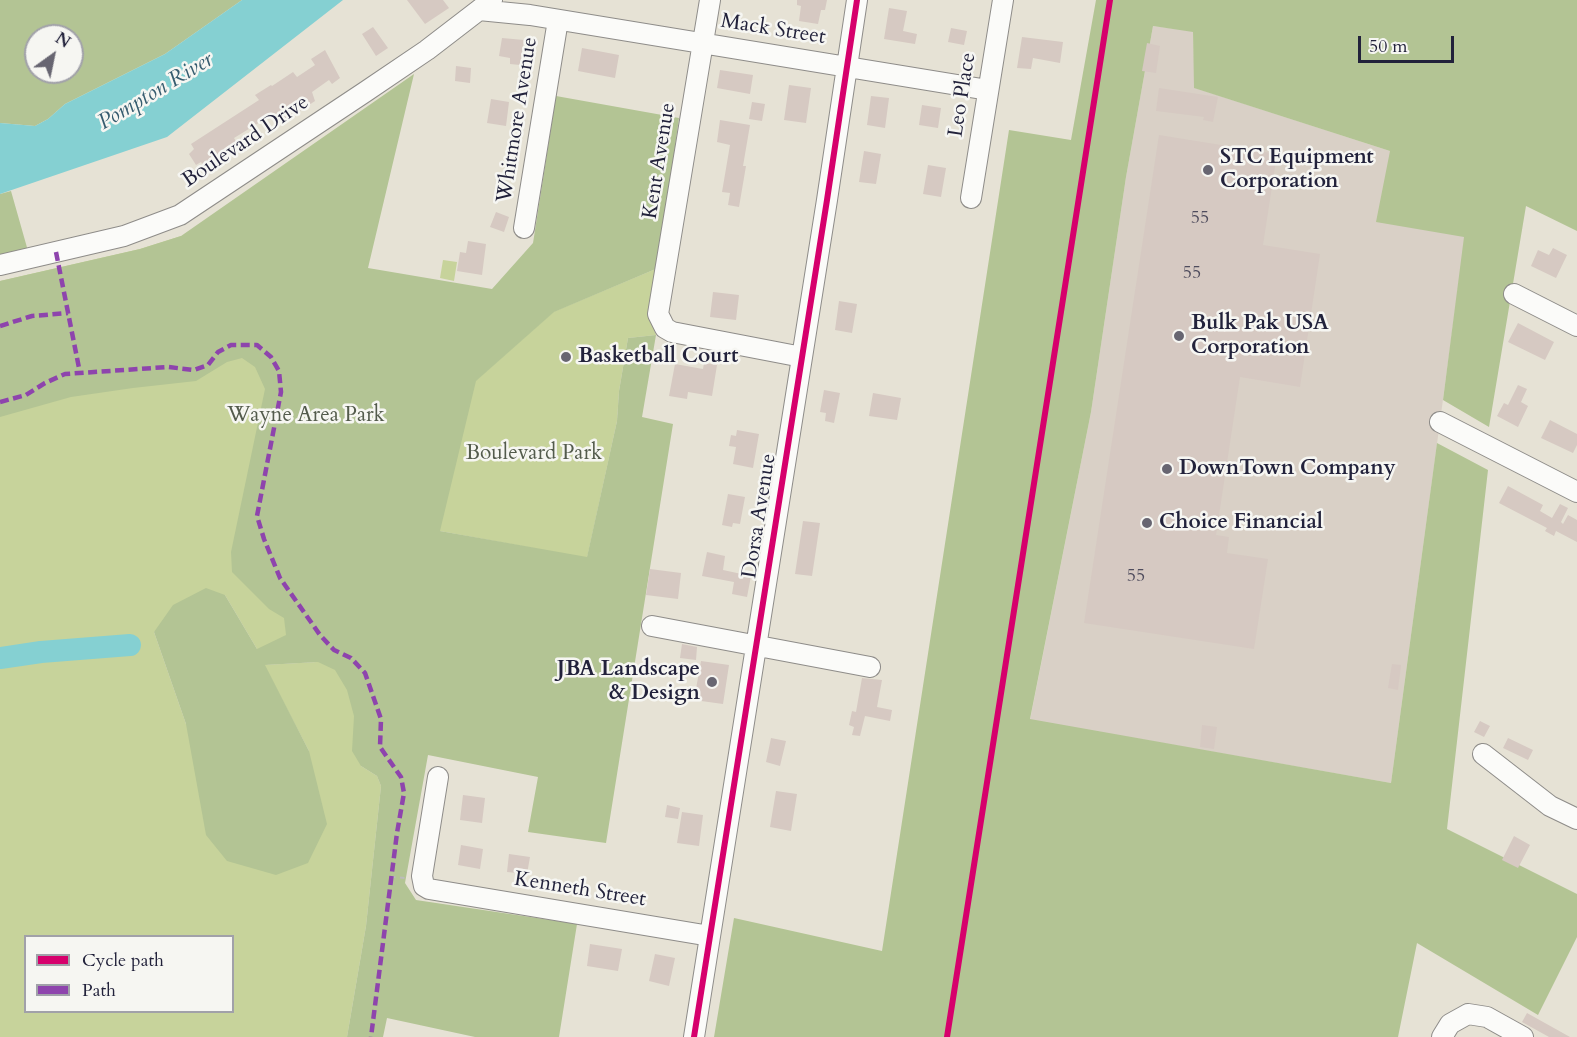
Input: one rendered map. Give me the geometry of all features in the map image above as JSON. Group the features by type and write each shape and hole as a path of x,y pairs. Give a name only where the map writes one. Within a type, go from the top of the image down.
{"street":[{"name":"Kent Avenue","path":"710,0 658,314 665,328 672,332 802,357"},
{"name":"Dorsa Avenue","path":"694,1037 829,190 857,0"},
{"name":"Leo Place","path":"971,198 1003,0"},
{"name":"Mack Street","path":"485,5 558,20 988,90"},
{"name":"Boulevard Drive","path":"0,266 124,236 180,215 365,93 427,50 485,5"},
{"name":"Whitmore Avenue","path":"524,228 558,20"},
{"path":"1514,294 1577,326"},
{"path":"1440,422 1577,492"},
{"path":"652,626 870,667"},
{"path":"1483,754 1550,806 1577,819"},
{"name":"Kenneth Street","path":"438,777 422,880 424,886 429,889 710,936"},
{"path":"1442,1037 1450,1024 1468,1014 1487,1017 1523,1037"}],"shaded area":[{"path":"1153,26 1193,31 1195,88 1390,151 1465,237 1391,783 1030,720 1091,412 1126,177"}],"green space":[{"path":"0,0 242,0 165,54 65,104 48,119 35,126 0,123"},
{"path":"1096,0 1577,0 1577,231 1526,206 1489,427 1443,400 1464,237 1376,222 1390,151 1194,88 1193,32 1153,26 1126,177 1091,412 1030,719 1391,783 1437,443 1488,470 1447,829 1577,894 1577,937 1538,1015 1417,943 1398,1037 714,1037 734,918 882,951 1009,130 1071,140"},
{"name":"Wayne Area Park","path":"414,74 368,268 492,289 533,243 556,96 679,118 658,268 554,312 476,381 440,531 587,557 617,421 619,391 628,338 656,335 642,417 673,424 606,843 528,832 538,777 428,755 405,883 416,900 577,924 559,1037 475,1037 387,1018 383,1037 347,1037 366,926 381,786 377,776 361,766 352,751 354,716 347,690 335,670 318,662 265,665 309,751 327,824 308,863 276,875 227,861 206,835 186,724 154,632 173,605 206,588 225,595 257,649 286,635 284,618 269,609 232,572 231,552 265,389 255,367 242,358 227,362 196,381 71,397 0,417 0,281 140,249 181,236"},
{"path":"11,191 28,251 0,256 0,194"},
{"path":"181,236 476,380 553,312 658,268 649,316 656,335 628,338 619,391 617,421 587,558 440,531 361,766 377,776 381,786 366,926 347,1037 0,1037 0,281 140,249","holes":["225,595 257,649 317,662 264,665 309,751 186,724 154,632"]},
{"path":"443,260 457,262 454,281 440,278"}],"water":[{"name":"Pompton River","path":"242,0 343,0 167,137 0,194 0,123 35,126 48,119 65,104 165,54"}],"building":[{"path":"407,0 443,0 449,8 425,24"},
{"path":"797,0 827,0 825,10 821,10 818,24 799,21 801,6 797,5"},
{"path":"889,8 907,11 903,31 917,34 915,44 884,39"},
{"path":"373,27 388,48 376,56 362,34"},
{"path":"951,28 967,31 964,45 948,42"},
{"path":"1022,37 1063,42 1060,63 1033,58 1031,69 1017,68"},
{"path":"502,38 524,40 520,65 510,64 510,58 499,56"},
{"path":"1147,43 1160,46 1156,73 1142,71"},
{"path":"582,48 619,55 615,78 578,71"},
{"path":"325,50 340,78 332,84 329,80 312,92 315,101 282,123 275,113 234,138 237,143 215,158 217,160 204,167 201,162 196,165 189,154 194,149 191,144 259,100 255,95 293,72 297,77 315,65 311,59"},
{"path":"456,66 471,68 470,83 455,81"},
{"path":"720,70 753,75 750,94 717,88"},
{"path":"789,85 811,88 806,123 784,120"},
{"path":"1159,88 1218,97 1213,122 1203,120 1204,117 1156,111"},
{"path":"871,96 889,98 885,128 867,125"},
{"path":"491,99 509,102 506,126 487,123"},
{"path":"752,102 765,104 762,121 749,119"},
{"path":"922,105 941,108 938,128 919,125"},
{"path":"720,120 750,125 739,207 728,205 730,193 722,192 730,145 717,142"},
{"name":"DownTown Company","path":"1159,135 1277,154 1263,245 1320,254 1300,387 1240,377 1216,535 1229,537 1227,553 1268,559 1254,649 1084,623"},
{"path":"864,151 881,154 876,184 859,182"},
{"path":"928,165 946,168 941,197 923,194"},
{"path":"496,212 509,217 504,232 490,227"},
{"path":"468,241 486,244 482,275 457,271 460,252 466,253"},
{"path":"1553,248 1567,255 1556,278 1531,266 1538,250 1549,255"},
{"path":"713,292 739,295 736,320 710,317"},
{"path":"839,301 857,304 852,333 835,330"},
{"path":"1518,323 1554,342 1545,360 1508,342"},
{"path":"704,363 717,365 712,396 688,392 687,399 669,396 675,364 703,369"},
{"path":"1518,385 1527,389 1521,402 1528,406 1518,427 1497,416 1504,403 1508,405"},
{"path":"824,390 840,393 834,423 825,421 826,413 820,412"},
{"path":"873,393 901,398 897,420 869,416"},
{"path":"1550,420 1577,434 1577,445 1573,453 1541,438"},
{"path":"737,430 759,434 753,468 733,464 736,447 729,446 731,435 736,436"},
{"path":"1508,486 1543,505 1540,511 1552,518 1560,504 1568,508 1561,522 1563,524 1568,515 1577,520 1577,542 1556,531 1554,536 1545,531 1547,528 1499,503"},
{"path":"728,494 745,497 740,524 733,523 732,527 722,525"},
{"path":"803,521 820,523 812,576 795,574"},
{"path":"707,552 725,556 723,570 751,576 747,597 732,594 734,582 702,576"},
{"path":"650,569 681,573 678,599 646,595"},
{"path":"682,644 697,647 696,660 680,658"},
{"name":"JBA Landscape & Design","path":"701,661 729,665 723,704 694,700"},
{"path":"1392,664 1401,665 1398,690 1388,688"},
{"path":"862,678 882,680 877,707 892,710 890,721 865,716 860,736 852,735 854,727 849,725 852,711 856,712"},
{"path":"1480,721 1490,726 1484,737 1474,732"},
{"path":"1202,725 1217,727 1214,749 1200,747"},
{"path":"771,738 786,741 780,766 766,762"},
{"path":"1508,738 1533,750 1528,760 1503,748"},
{"path":"776,791 797,794 791,831 770,827"},
{"path":"463,795 485,798 482,823 460,820"},
{"path":"667,805 680,808 678,819 665,817"},
{"path":"682,812 703,815 699,846 677,843"},
{"path":"1514,836 1530,845 1518,868 1502,860"},
{"path":"461,845 483,849 480,869 458,865"},
{"path":"509,854 530,857 527,874 507,872"},
{"path":"590,944 622,949 618,971 587,966"},
{"path":"655,954 675,958 669,986 649,981"},
{"path":"1527,1013 1570,1037 1549,1037 1522,1022"}],"waterway":[{"path":"0,658 41,652 130,645"}],"marked path":[{"path":"56,252 80,373"},
{"path":"0,326 32,316 68,313"},
{"path":"0,402 26,395 65,374 168,367 194,370 208,365 218,352 231,345 257,345 271,357 279,371 281,392 257,516 264,539 280,578 320,635 334,650 351,658 365,673 381,719 380,747 401,777 404,793 371,1037"}],"cycle path":[{"path":"694,1037 857,0"},
{"path":"947,1037 1110,0"}],"place":[{"name":"STC Equipment Corporation","path":"1208,170"},
{"name":"Bulk Pak USA Corporation","path":"1179,336"},
{"name":"Basketball Court","path":"566,357"},
{"name":"DownTown Company","path":"1167,469"},
{"name":"Choice Financial","path":"1147,523"},
{"name":"JBA Landscape & Design","path":"712,682"}],"park label":[{"name":"Boulevard Park","path":"534,454"}]}
